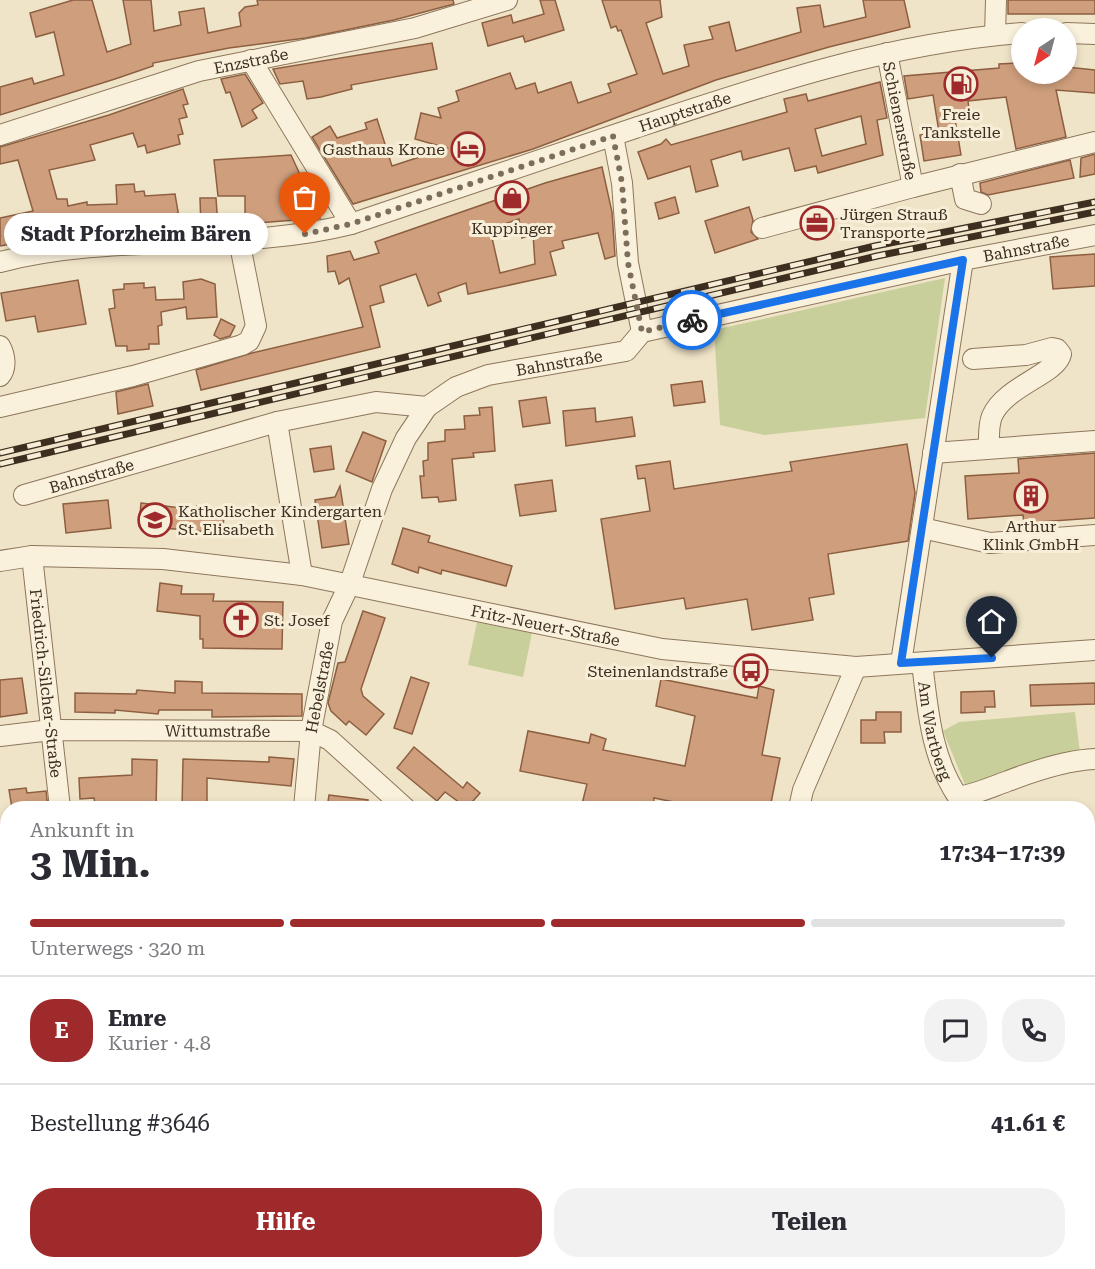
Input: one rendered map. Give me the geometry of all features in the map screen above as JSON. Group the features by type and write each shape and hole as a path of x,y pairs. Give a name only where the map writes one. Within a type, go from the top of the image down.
{"street":[{"name":"Enzstraße","path":"0,135 199,71 415,28 507,0"},
{"path":"995,35 996,0"},
{"path":"1077,33 1095,34"},
{"name":"Hauptstraße","path":"0,262 45,252 111,244 241,249 351,224 733,95 887,52 954,39 1011,34"},
{"name":"Schienenstraße","path":"887,52 913,187 984,167 1095,142"},
{"path":"251,60 351,224"},
{"path":"613,136 622,183 628,263 642,332"},
{"path":"960,174 965,199 981,204"},
{"path":"762,228 913,187"},
{"name":"Bahnstraße","path":"24,495 277,422 376,402 427,407 456,387 488,375 626,351 642,332 963,260 1095,236"},
{"path":"0,407 133,376 242,345 249,341 256,326 241,249"},
{"path":"901,663 963,260"},
{"path":"0,346 5,356 4,372 0,376"},
{"path":"973,359 1026,355 1052,348 1057,349 1061,354 1056,364 1022,384 998,406 989,424 989,448"},
{"name":"Hebelstraße","path":"305,801 311,731 332,621 350,583 382,489 406,438 427,407"},
{"path":"277,422 302,575"},
{"path":"933,453 1095,441"},
{"path":"922,528 990,543 1095,536"},
{"name":"Fritz-Neuert-Straße","path":"0,561 32,556 163,559 302,575 350,583 662,649 856,667 1095,650"},
{"name":"Friedrich-Silcher-Straße","path":"32,556 59,801"},
{"name":"Am Wartberg","path":"922,663 930,732 950,785 958,797 980,793 1009,780 1079,760 1095,759"},
{"path":"801,801 803,790 856,667"},
{"name":"Wittumstraße","path":"0,736 51,730 311,731"},
{"path":"311,731 330,740 397,801"}],"green space":[{"path":"945,278 925,418 764,435 720,425 714,330"},
{"path":"477,622 532,633 523,677 468,665"},
{"path":"1075,712 1080,753 966,787 943,731 959,722"}],"building":[{"path":"73,0 92,0 107,52 131,44 123,0 151,0 154,31 181,25 179,12 204,8 208,33 241,26 239,13 245,7 258,5 257,0 453,0 454,4 394,20 306,38 229,48 153,63 153,66 115,79 0,115 0,87 32,78 34,84 64,75 54,32 36,37 30,13"},
{"path":"540,0 555,0 564,30 525,42 523,36 488,46 482,23 511,15 513,23 544,14"},
{"path":"602,0 660,0 662,17 646,23 663,74 689,66 684,45 713,39 709,27 729,22 736,51 801,32 797,8 820,5 824,27 866,17 863,0 904,0 910,27 829,47 716,80 533,149 353,204 312,137 330,126 337,138 367,129 365,123 377,119 392,166 447,148 415,139 421,113 441,118 438,108 459,101 456,91 510,73 516,89 535,83 538,93 571,82 578,103 611,92 608,84 637,74 621,30 618,31 616,26 611,28"},
{"path":"1008,0 1095,0 1095,14 1008,14"},
{"path":"432,43 437,69 351,85 352,89 321,97 307,99 303,81 280,84 273,69"},
{"path":"1011,63 1011,84 1077,84 1077,68 1095,70 1095,93 1056,90 1066,137 1016,149 1006,97 968,101 970,117 955,119 961,155 924,161 920,135 939,132 933,95 908,99 904,76 999,68 999,64"},
{"path":"245,74 263,103 252,110 257,118 242,127 230,92 226,93 221,79"},
{"path":"880,82 887,118 877,120 883,155 818,173 816,166 795,171 789,148 743,160 741,151 711,160 718,186 696,192 690,166 648,179 638,152 661,144 666,139 671,145 787,112 784,99 806,94 808,101","holes":["861,116 866,144 822,156 815,129"]},
{"path":"183,89 188,104 183,105 187,117 179,119 183,134 178,135 180,144 147,153 145,145 138,147 133,133 90,145 95,160 49,170 57,199 67,199 68,206 87,202 87,205 117,204 116,185 134,184 135,192 144,191 145,196 175,194 181,229 67,234 0,246 0,218 33,211 18,160 0,164 0,147 109,115"},
{"path":"1095,154 1095,174 1080,177 1081,158"},
{"path":"291,155 320,218 245,224 245,196 218,196 214,160"},
{"path":"1070,160 1074,178 988,195 981,192 980,183"},
{"path":"602,167 612,212 615,256 605,259 598,233 562,241 564,248 550,252 556,275 468,294 466,283 438,293 441,301 428,306 416,274 380,286 384,302 370,306 380,347 201,390 196,370 252,353 363,327 349,278 339,284 335,271 328,272 327,256 350,251 354,260 379,253 375,242 545,183","holes":["519,219 522,238 533,234 535,264 500,273 490,229"]},
{"path":"675,197 679,213 659,219 655,203"},
{"path":"200,198 216,198 218,227 201,228"},
{"path":"749,207 753,220 751,232 758,239 715,253 705,221"},
{"path":"1095,254 1095,286 1053,289 1050,257"},
{"path":"201,279 215,284 217,317 187,319 186,307 161,312 162,325 158,326 159,344 149,344 149,349 127,351 127,346 116,346 109,309 115,308 113,290 124,289 124,284 144,283 144,288 155,287 156,300 184,299 183,282"},
{"path":"78,280 86,324 38,332 35,316 6,321 1,293"},
{"path":"221,319 235,326 230,336 220,339 214,335"},
{"path":"702,381 705,402 674,406 671,385"},
{"path":"148,384 153,406 118,414 116,392"},
{"path":"546,397 550,423 523,427 519,401"},
{"path":"492,407 495,451 473,453 474,457 452,459 456,500 439,502 438,497 422,498 420,476 424,476 423,461 428,460 428,443 445,441 445,430 465,429 464,416 480,415 479,408"},
{"path":"595,408 596,422 632,417 635,436 566,446 563,411"},
{"path":"363,432 386,441 372,482 346,471"},
{"path":"907,444 915,493 908,541 828,554 834,594 809,598 813,620 752,630 747,599 686,609 684,598 615,609 601,519 650,511 645,478 638,479 636,466 670,461 674,489 792,471 790,462"},
{"path":"331,446 334,469 314,472 310,449"},
{"name":"Arthur Klink GmbH","path":"1095,453 1095,518 1024,523 1023,515 968,519 965,476 1019,473 1018,459"},
{"path":"552,480 556,511 520,516 515,485"},
{"path":"340,486 349,544 322,548 315,500 335,497"},
{"path":"108,500 111,528 66,533 63,504"},
{"path":"141,503 197,510 197,506 225,510 222,533 139,526"},
{"path":"403,528 430,536 428,542 512,566 506,586 442,570 441,574 419,567 418,573 392,564"},
{"name":"St. Josef","path":"160,583 182,586 181,594 214,594 213,601 283,602 282,649 203,648 203,639 200,639 200,616 157,611"},
{"path":"363,611 385,618 361,689 363,696 384,714 366,735 349,721 346,725 331,711 328,703 338,663 345,662"},
{"path":"411,677 429,683 412,734 394,728"},
{"path":"22,678 27,713 0,717 0,680"},
{"path":"661,679 757,698 759,686 774,690 762,755 780,758 771,801 669,801 654,798 654,801 583,801 587,784 520,771 528,731 589,743 591,734 606,739 603,750 685,766 695,716 656,706"},
{"path":"175,681 202,682 202,693 302,694 302,716 212,717 212,710 159,710 158,714 115,710 115,713 75,712 75,693 136,694 137,690 175,693"},
{"path":"1095,683 1095,704 1031,706 1030,685"},
{"path":"994,691 995,707 985,707 985,712 961,713 961,692"},
{"path":"876,712 901,712 901,732 884,732 885,743 861,743 861,720 876,720"},
{"path":"414,747 463,788 467,782 480,793 473,801 457,801 445,792 437,801 397,768"},
{"path":"269,757 294,759 291,786 207,778 207,801 182,801 183,759 269,762"},
{"path":"132,759 157,760 156,801 80,799 79,778 132,775"},
{"path":"26,788 27,793 46,791 47,801 11,801 9,790"},
{"path":"329,795 368,800 368,801 328,801"}],"railway":[{"path":"0,453 875,246 1095,202"},
{"path":"0,464 877,256 1095,212"}],"way so far":[{"path":"305,234 351,224 613,136 622,183 628,263 642,332 692,320"}],"place":[{"name":"Freie Tankstelle","path":"961,84"},
{"name":"Gasthaus Krone","path":"468,149"},
{"name":"Kuppinger","path":"512,198"},
{"name":"Jürgen Strauß Transporte","path":"817,223"},
{"name":"Stadt Pforzheim Bären","path":"305,234"},
{"name":"Arthur Klink GmbH","path":"1031,496"},
{"name":"Katholischer Kindergarten St. Elisabeth","path":"155,520"},
{"name":"St. Josef","path":"241,620"},
{"name":"Steinenlandstraße","path":"751,671"}],"route":[{"path":"692,320 963,260 901,663 992,658"}]}
